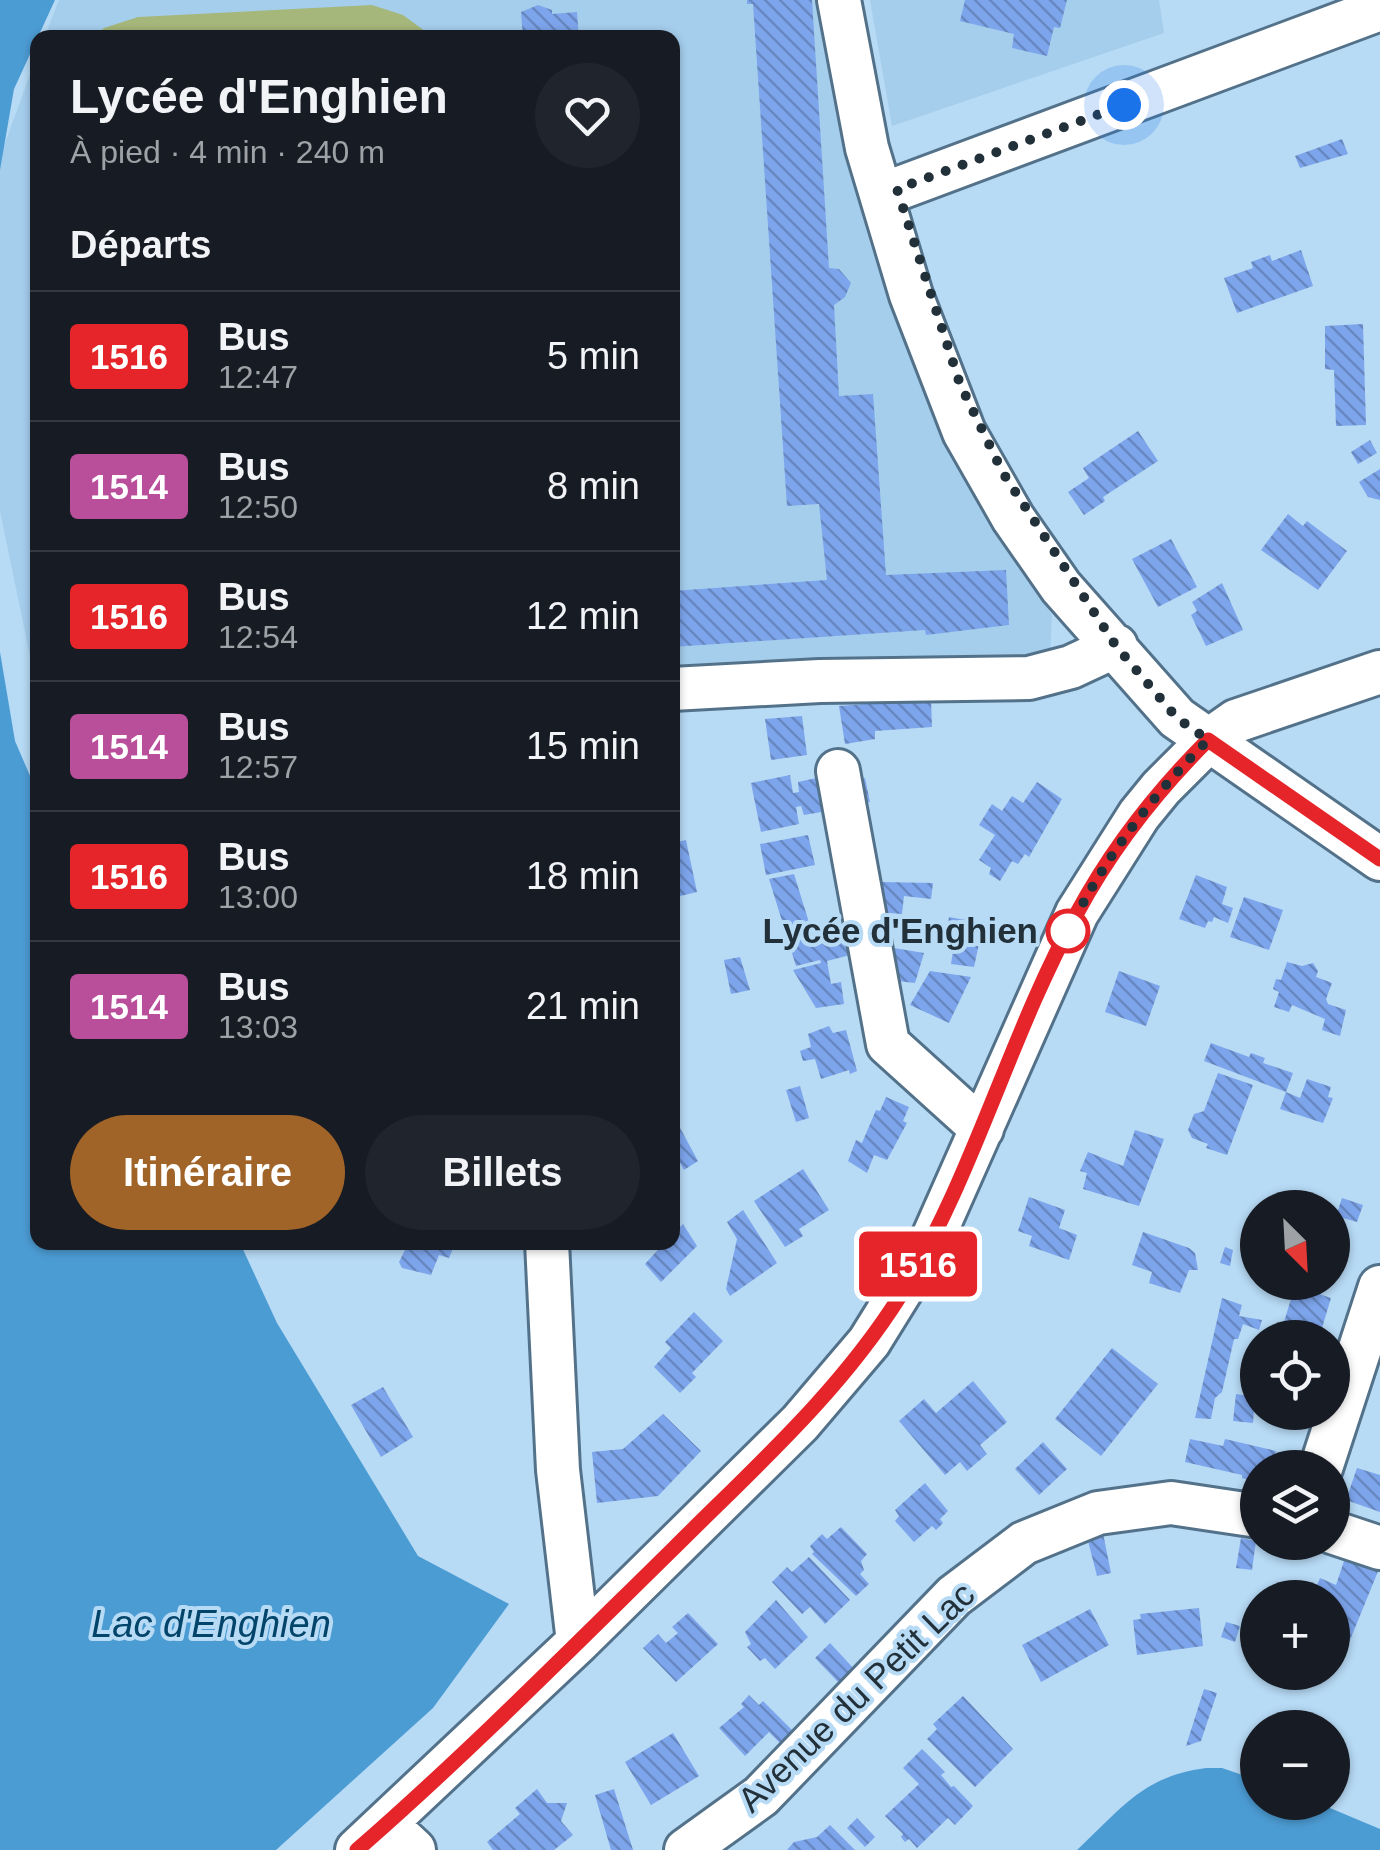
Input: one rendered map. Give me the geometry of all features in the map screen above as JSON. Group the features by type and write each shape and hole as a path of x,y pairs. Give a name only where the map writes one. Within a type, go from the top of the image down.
{"street":[{"path":"839,0 875,178 911,295 950,399 985,470 1060,587 1177,718 1380,860"},
{"path":"854,0 874,116 949,354 974,416 1037,530 1116,646"},
{"path":"897,189 1380,9"},
{"path":"680,689 820,681 1029,678 1071,667 1116,646"},
{"path":"386,1841 834,1386 899,1297 931,1242 1077,913 1139,815 1208,740 1246,717 1380,672"},
{"path":"838,771 888,1044 982,1129"},
{"path":"547,1250 558,1470 578,1642"},
{"path":"1327,1450 1380,1287"},
{"name":"Avenue du Petit Lac","path":"686,1850 761,1796 954,1596 1024,1544 1098,1513 1171,1503 1240,1513"},
{"path":"1350,1538 1380,1548"}],"shaded area":[{"path":"59,0 820,0 837,117 870,244 953,462 1052,615 1050,655 680,674 680,30 47,30"},
{"path":"870,0 1159,0 1164,33 892,126"},
{"path":"30,74 30,656 0,511 0,157"}],"green space":[{"path":"372,5 403,15 423,30 102,30 138,17"}],"water":[{"path":"0,0 55,0 41,30 30,30 30,54 14,89 0,170"},
{"name":"Lac d'Enghien","path":"0,652 15,741 30,776 30,1250 243,1250 277,1323 418,1556 509,1604 433,1708 276,1850 0,1850"},
{"path":"1222,1768 1240,1774 1240,1820 1350,1820 1350,1816 1380,1829 1380,1850 1077,1850 1134,1797 1165,1778"}],"building":[{"path":"747,0 812,0 829,268 839,269 851,283 845,297 834,305 839,396 873,394 886,575 1006,570 1009,625 926,635 925,630 680,646 680,590 827,580 819,504 787,506 753,4 747,4"},
{"path":"965,0 1067,0 1060,28 1054,27 1047,56 1012,48 1014,34 960,21"},
{"path":"538,5 552,10 552,14 577,12 578,30 522,30 521,12"},
{"path":"1342,139 1348,154 1300,168 1295,156"},
{"path":"1301,250 1313,286 1237,313 1224,278 1253,268 1251,262 1270,255 1272,261"},
{"path":"1363,324 1366,425 1336,426 1334,370 1325,369 1325,326"},
{"path":"1138,431 1158,461 1103,497 1105,501 1084,515 1068,492 1089,478 1083,468"},
{"path":"1370,440 1377,453 1358,464 1351,452"},
{"path":"1380,469 1380,500 1368,497 1359,482"},
{"path":"1288,514 1303,526 1307,521 1347,551 1318,590 1261,550"},
{"path":"1171,539 1197,587 1158,607 1132,559"},
{"path":"1222,583 1243,630 1206,646 1191,615 1197,611 1192,602"},
{"path":"931,699 932,727 875,731 875,739 845,744 839,706"},
{"path":"802,716 807,755 771,760 765,719"},
{"path":"790,775 793,793 799,792 798,782 821,777 827,811 804,815 801,806 796,807 799,824 761,832 751,783"},
{"path":"865,778 870,802 857,805 852,781"},
{"path":"1037,782 1062,799 1029,857 1025,854 1018,864 1012,861 1000,881 979,860 995,835 979,825 992,804 1002,811 1012,796 1023,803"},
{"path":"808,835 815,865 766,875 760,844"},
{"path":"686,840 697,892 680,896 680,841"},
{"path":"876,848 882,882 933,883 931,899 904,896 902,914 876,912 864,849"},
{"path":"794,874 816,945 851,936 854,954 827,961 831,984 841,982 844,1004 816,1008 793,970 821,963 820,960 796,966 769,879"},
{"path":"1196,875 1227,887 1222,904 1233,908 1228,923 1214,917 1205,928 1179,919"},
{"path":"1244,897 1283,910 1269,950 1230,937"},
{"path":"949,917 998,926 1000,941 979,944 974,967 951,964 955,938 946,937"},
{"path":"882,946 924,953 915,983 888,980"},
{"path":"740,957 750,990 731,994 724,960"},
{"path":"1287,962 1302,966 1313,963 1318,971 1316,977 1332,983 1328,1004 1346,1010 1340,1036 1322,1030 1325,1019 1292,1005 1289,1012 1274,1007 1279,992 1273,989"},
{"path":"930,971 971,977 949,1023 910,1005"},
{"path":"1119,971 1160,986 1146,1026 1105,1012"},
{"path":"829,1026 833,1033 846,1030 857,1071 821,1079 815,1059 803,1061 800,1051 811,1047 808,1034"},
{"path":"1211,1043 1249,1057 1251,1053 1265,1058 1263,1063 1293,1073 1286,1092 1204,1061"},
{"path":"1218,1073 1253,1085 1227,1155 1206,1148 1208,1144 1192,1138 1188,1130 1194,1114 1204,1111"},
{"path":"1307,1079 1331,1087 1328,1097 1333,1098 1323,1123 1280,1109 1286,1092 1300,1098"},
{"path":"800,1086 809,1118 796,1122 786,1090"},
{"path":"886,1097 909,1107 903,1121 907,1123 887,1160 874,1155 867,1173 848,1161 856,1140 862,1143"},
{"path":"680,1128 698,1161 684,1170 680,1163"},
{"path":"1135,1130 1164,1139 1139,1206 1083,1189 1087,1173 1080,1171 1088,1152 1123,1166"},
{"path":"803,1169 829,1210 799,1229 803,1236 785,1247 754,1201"},
{"path":"1029,1197 1065,1210 1059,1228 1077,1235 1069,1260 1029,1246 1032,1236 1018,1231"},
{"path":"1350,1201 1363,1205 1357,1222 1350,1220"},
{"path":"743,1210 777,1263 730,1296 726,1289 737,1239 727,1222"},
{"path":"683,1224 697,1246 661,1282 645,1264 658,1250 680,1250"},
{"path":"1143,1232 1195,1253 1198,1270 1189,1270 1180,1293 1149,1283 1152,1272 1132,1265"},
{"path":"1225,1247 1233,1250 1230,1266 1220,1263"},
{"path":"405,1250 452,1250 449,1258 439,1255 431,1275 402,1268 399,1262"},
{"path":"1222,1298 1242,1305 1239,1316 1262,1320 1240,1320 1240,1333 1234,1339 1222,1392 1215,1398 1211,1419 1195,1418"},
{"path":"1291,1300 1330,1300 1324,1320 1285,1320"},
{"path":"694,1312 723,1341 692,1373 696,1377 680,1393 654,1367 671,1348 665,1342"},
{"path":"1112,1348 1158,1384 1101,1456 1055,1419"},
{"path":"973,1381 1007,1422 980,1445 987,1454 967,1471 960,1462 945,1475 899,1421 924,1399 936,1413"},
{"path":"383,1387 413,1437 381,1457 351,1405"},
{"path":"1236,1394 1240,1395 1240,1422 1233,1421"},
{"path":"663,1414 701,1451 658,1496 597,1503 592,1452 623,1449"},
{"path":"1190,1439 1223,1446 1225,1439 1272,1450 1240,1450 1240,1475 1185,1462"},
{"path":"1043,1442 1067,1469 1039,1495 1015,1469"},
{"path":"1357,1468 1380,1475 1380,1512 1350,1501"},
{"path":"925,1483 948,1511 936,1530 932,1526 914,1542 895,1521 899,1516 895,1510"},
{"path":"841,1527 867,1554 861,1561 864,1570 860,1574 869,1584 856,1596 812,1554 810,1546 822,1534 827,1539"},
{"path":"1103,1533 1111,1573 1097,1576 1087,1537"},
{"path":"1240,1544 1240,1560 1253,1560 1252,1570 1236,1568"},
{"path":"809,1557 850,1600 825,1624 810,1607 802,1614 772,1582 787,1567 792,1572"},
{"path":"1344,1560 1379,1569 1350,1640 1350,1580 1338,1580"},
{"path":"776,1600 808,1637 775,1669 747,1647 751,1644 745,1632"},
{"path":"1199,1608 1203,1646 1137,1655 1133,1620 1141,1619 1140,1614"},
{"path":"1090,1609 1109,1645 1041,1682 1022,1645"},
{"path":"688,1613 718,1644 676,1682 643,1648 658,1634 666,1643 678,1633 672,1627"},
{"path":"1226,1622 1240,1626 1235,1642 1221,1637"},
{"path":"830,1643 856,1671 842,1686 815,1658"},
{"path":"1204,1689 1217,1693 1201,1741 1186,1746"},
{"path":"749,1695 759,1705 763,1701 795,1733 783,1746 769,1732 745,1756 719,1728 744,1707 741,1704"},
{"path":"963,1696 1013,1749 975,1787 927,1739 937,1729 933,1724"},
{"path":"673,1733 699,1776 651,1805 625,1762"},
{"path":"922,1749 945,1772 941,1775 951,1787 973,1806 955,1825 948,1818 917,1848 909,1839 905,1842 903,1834 885,1816 919,1784 903,1768"},
{"path":"537,1789 547,1803 567,1803 561,1821 573,1835 554,1850 493,1850 487,1842 520,1814 515,1808"},
{"path":"614,1789 633,1850 611,1850 595,1795"},
{"path":"857,1818 875,1837 865,1847 847,1828"},
{"path":"830,1825 855,1850 787,1850 794,1842 817,1837"}],"bus line":[{"name":"1516","path":"357,1850 578,1642 800,1423 868,1342 931,1242 1077,913 1139,815 1208,740 1380,859"}],"place":[{"name":"Lycée d'Enghien","path":"1068,931"}],"route":[{"path":"1068,931 1064,941 1077,913 1139,815 1208,740 1177,718 1116,646 1037,530 990,450 960,384 897,189 1124,105"}]}
